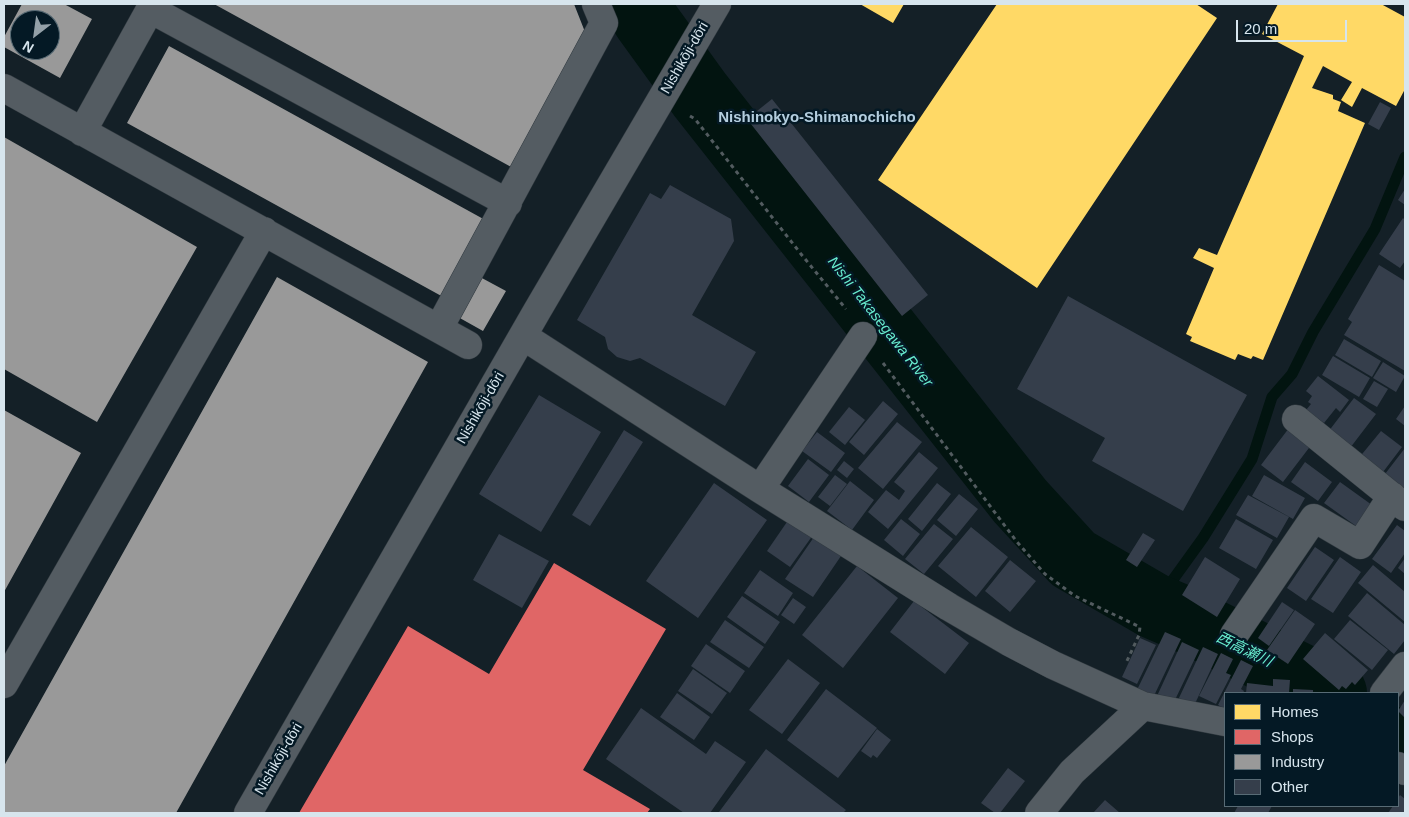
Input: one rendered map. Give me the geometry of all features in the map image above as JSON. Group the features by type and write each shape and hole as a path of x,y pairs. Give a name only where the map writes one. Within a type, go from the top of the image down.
{"street":[{"path":"439,328 604,23 596,4"},
{"name":"Nishikōji-dōri","path":"248,813 522,336 717,4"},
{"path":"82,132 151,6 508,203"},
{"path":"4,88 468,345"},
{"path":"4,684 264,231"},
{"path":"522,336 760,489 941,602 1009,642 1053,665 1143,706 1224,722"},
{"path":"760,489 863,336"},
{"path":"1234,635 1314,518 1360,545 1399,501 1296,420"},
{"path":"1385,692 1405,666"},
{"path":"1039,813 1072,772 1143,706"}],"path":[{"path":"690,116 695,118 848,311"},
{"path":"863,336 1017,542 1045,574 1075,596 1140,627 1139,635 1112,692"}],"building: Homes":[{"path":"860,4 904,4 893,23"},
{"path":"997,4 1196,4 1217,18 1037,288 878,180"},
{"path":"1278,4 1381,4 1405,17 1405,89 1396,106 1362,88 1352,107 1341,100 1352,82 1323,66 1312,88 1333,95 1333,99 1341,102 1338,111 1365,123 1263,360 1253,356 1251,359 1238,354 1235,360 1190,341 1192,337 1186,334 1214,268 1193,258 1199,248 1217,255 1304,56 1262,34"}],"building: Shops":[{"path":"554,563 666,629 583,770 650,809 647,813 299,813 408,626 489,674"}],"building: Industry":[{"path":"22,4 64,4 92,19 60,78 27,60 60,60 60,10 19,10"},
{"path":"214,4 574,4 587,37 513,168"},
{"path":"10,26 10,50 4,47 4,37"},
{"path":"169,46 487,221 445,298 127,123"},
{"path":"4,137 197,247 97,422 4,369"},
{"path":"277,277 428,362 176,813 4,813 4,766"},
{"path":"480,277 506,291 483,331 458,317"},
{"path":"4,410 81,453 4,592"}],"building: Other":[{"path":"772,99 928,295 902,316 747,119"},
{"path":"1380,102 1391,108 1379,130 1368,124"},
{"path":"670,185 731,219 734,241 692,315 756,352 725,406 640,358 630,361 617,357 608,349 605,337 577,320 650,193 661,199"},
{"path":"1405,189 1405,205 1398,200"},
{"path":"1403,218 1405,220 1405,261 1400,268 1379,254"},
{"path":"1379,265 1405,281 1405,371 1344,335 1352,322 1348,319"},
{"path":"1068,296 1247,395 1183,511 1092,461 1105,438 1017,389"},
{"path":"1344,339 1381,361 1372,377 1335,355"},
{"path":"1333,356 1370,378 1359,397 1322,375"},
{"path":"1383,362 1405,376 1396,392 1373,378"},
{"path":"1318,376 1349,400 1340,412 1336,408 1324,423 1306,410 1311,404 1308,402 1312,396 1306,391"},
{"path":"1374,381 1388,389 1377,407 1363,399"},
{"path":"539,395 601,432 541,532 479,494"},
{"path":"1354,398 1376,414 1347,452 1325,436"},
{"path":"883,401 898,414 864,455 849,442"},
{"path":"1405,406 1405,426 1396,419"},
{"path":"849,407 865,420 845,445 829,432"},
{"path":"897,422 922,442 883,489 858,468"},
{"path":"1289,428 1312,444 1283,482 1261,465"},
{"path":"624,430 643,442 590,526 572,515"},
{"path":"1381,431 1402,447 1380,476 1358,459"},
{"path":"817,432 845,453 831,472 802,451"},
{"path":"1405,448 1405,489 1385,474"},
{"path":"919,452 938,468 888,529 868,512 886,490 899,500 905,491 894,482"},
{"path":"808,459 829,475 809,502 788,486"},
{"path":"844,461 854,469 847,478 837,470"},
{"path":"1305,462 1332,482 1318,501 1291,482"},
{"path":"835,475 847,484 830,506 818,497"},
{"path":"1264,475 1305,498 1293,519 1252,496"},
{"path":"850,481 874,500 852,530 827,511"},
{"path":"1340,482 1372,505 1356,526 1324,503"},
{"path":"714,483 767,520 698,618 646,581"},
{"path":"937,483 951,494 922,531 908,519"},
{"path":"959,494 978,509 956,536 937,520"},
{"path":"1248,495 1289,517 1277,538 1236,515"},
{"path":"789,519 813,535 790,567 767,551"},
{"path":"901,519 920,534 903,556 884,540"},
{"path":"1236,519 1273,540 1256,569 1219,548"},
{"path":"934,524 953,539 924,574 905,559"},
{"path":"1397,525 1405,531 1405,553 1391,573 1372,559"},
{"path":"971,527 1008,557 976,597 938,566"},
{"path":"1143,533 1155,540 1137,567 1126,560"},
{"path":"499,534 549,561 522,608 473,580"},
{"path":"814,537 841,556 813,597 785,579"},
{"path":"1315,547 1334,560 1306,601 1287,588"},
{"path":"1205,557 1240,579 1217,617 1182,595"},
{"path":"1340,557 1361,572 1333,613 1311,599"},
{"path":"1405,558 1405,574 1398,568"},
{"path":"1010,560 1036,581 1010,612 985,591"},
{"path":"1373,565 1405,592 1405,622 1358,583"},
{"path":"857,566 898,598 843,668 802,635"},
{"path":"760,570 793,593 778,616 744,593"},
{"path":"1367,593 1405,625 1405,640 1394,654 1348,616"},
{"path":"742,596 780,622 765,644 727,617"},
{"path":"793,598 806,607 794,624 781,615"},
{"path":"914,601 969,643 945,674 890,632"},
{"path":"1282,602 1294,610 1269,646 1258,638"},
{"path":"1295,610 1315,624 1288,664 1267,650"},
{"path":"725,620 764,647 749,668 710,642"},
{"path":"1350,620 1388,650 1372,670 1334,639"},
{"path":"1165,632 1181,639 1152,700 1136,692"},
{"path":"1325,633 1368,670 1355,685 1352,682 1346,689 1342,686 1339,690 1303,659"},
{"path":"1140,638 1156,645 1137,684 1122,677"},
{"path":"1182,642 1199,650 1173,704 1157,696"},
{"path":"706,644 745,671 730,693 691,666"},
{"path":"1203,647 1218,654 1193,708 1178,700"},
{"path":"1221,653 1233,659 1226,673 1231,675 1216,704 1199,696"},
{"path":"788,659 820,683 782,734 749,710"},
{"path":"1241,660 1253,666 1241,689 1244,692 1225,692"},
{"path":"693,669 727,693 712,714 678,691"},
{"path":"1273,679 1290,680 1289,692 1246,692 1247,683 1273,686"},
{"path":"826,689 877,728 838,778 787,740"},
{"path":"1293,689 1313,690 1313,692 1293,692"},
{"path":"677,693 710,717 694,740 660,717"},
{"path":"1224,693 1224,708 1218,705"},
{"path":"1405,700 1405,718 1399,709"},
{"path":"641,708 706,754 715,741 746,762 710,813 684,813 606,759"},
{"path":"877,729 891,740 877,758 873,755 871,758 861,751"},
{"path":"766,749 846,810 843,813 719,812"},
{"path":"1008,768 1025,781 1000,813 995,813 981,803"},
{"path":"1400,795 1405,799 1405,813 1388,813 1392,807 1399,807"},
{"path":"1105,800 1120,813 1093,813"},
{"path":"1237,807 1271,807 1268,813 1234,813"}],"waterway":[{"name":"Nishi Takasegawa River","path":"640,4 645,19 700,95 1020,501 1073,559 1154,606 1191,622 1332,692"},
{"path":"1154,606 1203,538 1252,459 1272,397 1292,374 1313,332 1375,229 1405,157"},
{"name":"西高瀬川","path":"1399,741 1405,746"}],"district":[{"name":"Nishinokyo-Shimanochicho","path":"817,118"}]}
